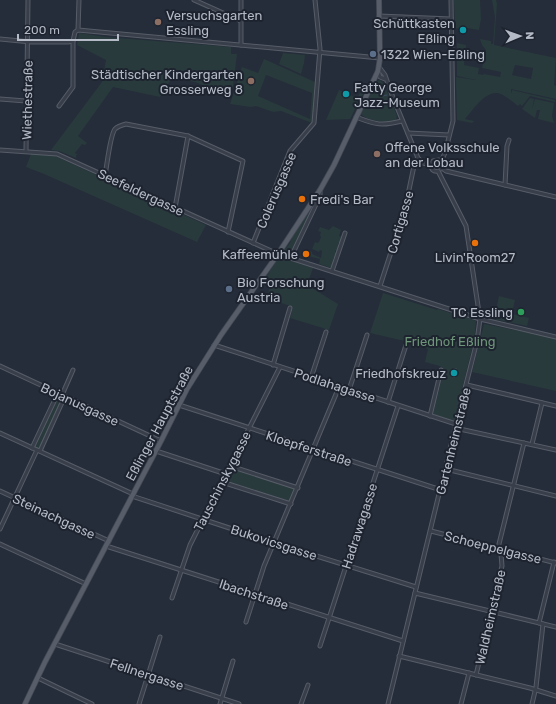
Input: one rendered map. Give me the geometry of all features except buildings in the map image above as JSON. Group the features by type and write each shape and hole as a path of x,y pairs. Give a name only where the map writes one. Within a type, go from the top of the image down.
{"main road":[{"name":"Eßlinger Hauptstraße","path":"26,704 55,644 187,389 214,345 278,254 320,190 334,165 378,68 380,58 379,0"}],"street":[{"name":"Wiethestraße","path":"26,151 28,0"},
{"path":"59,106 73,87 73,41 75,32 78,30 79,0"},
{"path":"194,0 241,21"},
{"path":"241,0 241,45"},
{"name":"Colerusgasse","path":"253,243 290,152 314,123 320,52 315,0"},
{"path":"431,165 433,161 441,161 453,121 450,0"},
{"path":"379,16 451,19"},
{"path":"78,30 380,58"},
{"path":"0,39 28,41 73,41"},
{"path":"378,68 380,77"},
{"path":"378,68 385,75 385,79 418,158"},
{"path":"373,80 380,77 385,79"},
{"path":"0,100 26,101"},
{"path":"356,117 385,125 402,121"},
{"path":"105,175 112,133 121,125 126,124 188,136 243,161 228,232"},
{"path":"408,133 449,135"},
{"path":"175,208 188,136"},
{"path":"505,185 509,140"},
{"name":"Seefeldergasse","path":"0,150 57,154 278,254 480,319 556,337"},
{"name":"Gartenheimstraße","path":"418,158 424,163 431,165 434,171 440,170"},
{"name":"Cortigasse","path":"380,286 405,209 415,161 418,158"},
{"name":"Gartenheimstraße","path":"388,704 477,341 480,319 466,226 443,179 440,170 442,164 441,161"},
{"path":"440,170 556,197"},
{"name":"Eßlinger Hauptstraße","path":"291,257 320,196 320,190"},
{"path":"332,271 345,233"},
{"path":"273,365 290,308"},
{"path":"311,378 326,332"},
{"path":"349,390 367,335"},
{"name":"Podlahagasse","path":"214,345 430,416 455,426 556,450"},
{"path":"388,402 406,345"},
{"name":"Bojanusgasse","path":"0,366 161,441"},
{"name":"Tauschinskygasse","path":"172,598 190,545 202,519 280,367"},
{"path":"0,529 64,396 74,370"},
{"path":"430,416 442,370"},
{"path":"454,376 455,370"},
{"path":"466,385 556,406"},
{"path":"246,622 264,566 275,543 339,387"},
{"path":"32,448 58,393"},
{"path":"532,444 542,403"},
{"name":"Kloepferstraße","path":"179,406 440,490"},
{"name":"Hadrawagasse","path":"320,646 398,406"},
{"name":"Bukovicsgasse","path":"0,433 133,495 275,543 416,587"},
{"name":"Waldheimstraße","path":"476,675 502,566 501,554 498,548 524,443"},
{"path":"155,451 226,474"},
{"path":"230,466 298,488"},
{"path":"446,469 556,496"},
{"path":"222,482 291,504"},
{"name":"Steinachgasse","path":"0,491 109,541"},
{"name":"Schoeppelgasse","path":"430,531 555,562"},
{"path":"0,544 86,584"},
{"name":"Ibachstraße","path":"106,546 403,641"},
{"path":"532,704 541,624 555,562"},
{"path":"415,593 556,627"},
{"path":"139,704 147,674 160,637"},
{"name":"Fellnergasse","path":"55,644 239,704"},
{"path":"400,656 556,696"},
{"path":"220,704 233,661"},
{"name":"Waldheimstraße","path":"461,704 469,673"},
{"path":"38,678 92,704"},
{"path":"301,704 308,685"}],"green space":[{"path":"454,0 480,0 481,19 479,30 461,27 460,29 455,28"},
{"path":"492,0 496,0 497,4 494,45 556,58 554,85 556,86 556,99 511,89 511,92 512,93 512,90 555,100 555,102 530,96 522,106 520,104 518,106 503,95 497,93 487,96 482,100 465,119 474,121 472,123 457,120 456,77 476,80 457,76 457,43 466,45 464,65 479,68 478,74 500,77 501,72 482,68 486,50 480,39 491,41 491,44 493,44 495,17","holes":["515,65 533,68 531,79 512,75"]},
{"path":"79,33 106,37 231,47 231,54 237,54 233,86 229,96 195,82 172,78 160,97 113,87 78,136 87,143 85,145 82,144 75,153 78,155 76,155 76,158 59,151 51,150 102,82 106,60 77,45"},
{"path":"283,53 305,55 301,74 279,64"},
{"path":"264,59 315,82 312,123 281,111 273,112 256,106 251,107 230,104 242,67 258,73","holes":["266,75 312,93 310,119 258,96"]},
{"path":"380,80 384,84 397,116 396,120 378,121 369,119 360,114 377,81"},
{"path":"339,90 357,98 360,93 363,94 350,119 326,120"},
{"path":"530,98 534,99 532,109 535,99 554,103 552,116 554,123 538,119 540,110 537,110 535,118 522,109"},
{"path":"31,154 55,156 206,225 197,242 26,167"},
{"path":"319,195 291,253 283,252 290,243 292,234"},
{"path":"333,226 341,230 339,236 342,237 340,243 338,243 338,245 340,245 338,251 336,250 335,252 337,253 336,258 333,258 333,260 335,260 332,268 319,264 320,259 308,256 310,251 312,254 321,258 322,251 320,250 319,252 312,249 315,242 319,242 321,237 321,232 318,231 320,227 329,230"},
{"path":"279,257 313,268 307,285 338,304 329,330 290,318 293,307 267,298 270,286 262,283"},
{"name":"Friedhof Eßling","path":"383,293 457,315 457,318 467,318 476,321 474,343 454,421 433,414 444,369 440,366 425,362 428,349 409,342 370,333"},
{"path":"499,296 515,300 512,314 529,318 527,326 494,319"},
{"path":"484,324 556,338 556,391 472,372"},
{"path":"57,397 62,397 62,400 41,447 37,449 34,445"},
{"path":"232,469 295,489 290,501 226,481"}],"waterway":[{"path":"383,96 387,95"}],"place":[{"name":"Versuchsgarten Essling","path":"158,22"},
{"name":"Schüttkasten Eßling","path":"463,30"},
{"name":"1322 Wien-Eßling","path":"373,54"},
{"name":"Städtischer Kindergarten Grosserweg 8","path":"251,81"},
{"name":"Fatty George Jazz-Museum","path":"346,94"},
{"name":"Offene Volksschule an der Lobau","path":"377,154"},
{"name":"Fredi's Bar","path":"302,199"},
{"name":"Livin'Room27","path":"475,243"},
{"name":"Kaffeemühle","path":"306,254"},
{"name":"Bio Forschung Austria","path":"229,289"},
{"name":"TC Essling","path":"521,312"},
{"name":"Friedhofskreuz","path":"454,373"}]}
